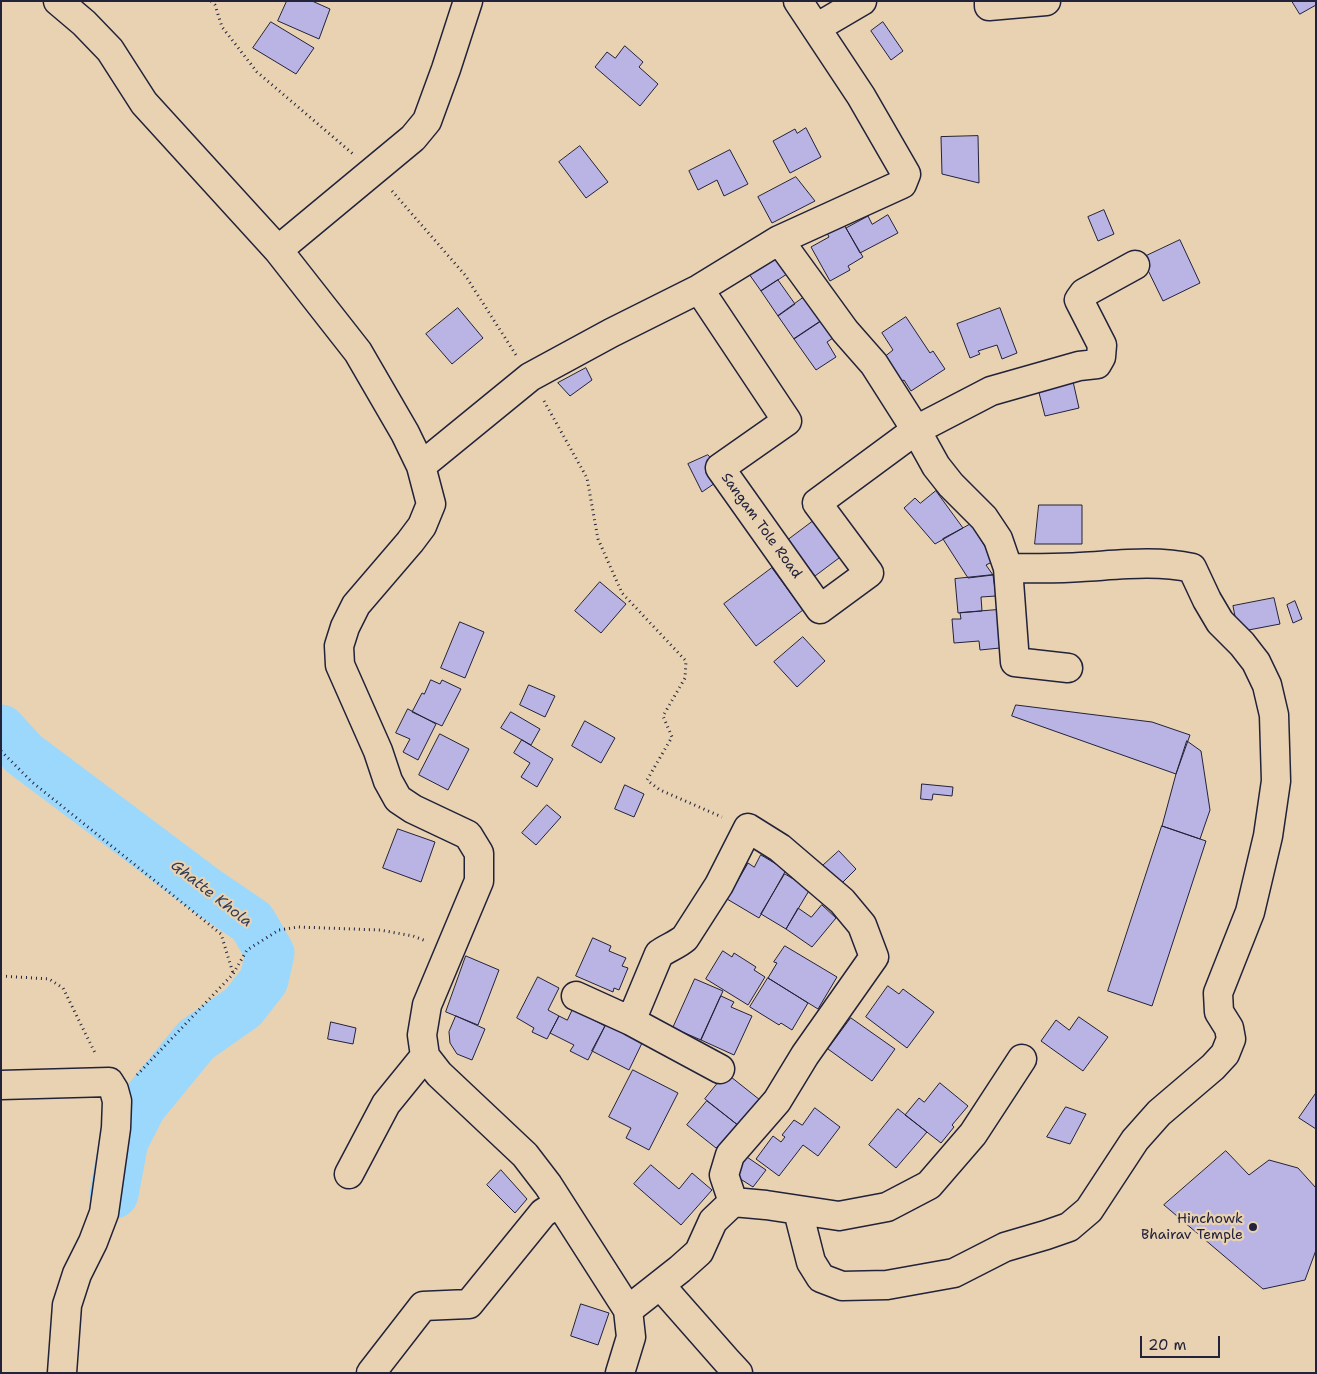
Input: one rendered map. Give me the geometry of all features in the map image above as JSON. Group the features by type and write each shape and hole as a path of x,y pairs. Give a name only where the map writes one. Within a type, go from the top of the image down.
{"street":[{"path":"58,1 84,23 110,50 144,103 278,250 358,352 421,466 431,504 422,526 356,605 345,627 339,646 340,665 378,751 388,781 398,799 413,809 468,835 479,853 479,881 428,1005 422,1034 425,1056 439,1074 525,1155 548,1185 628,1310 630,1337 620,1373"},
{"path":"278,250 413,138 427,121 468,1"},
{"path":"421,466 530,377 611,333 699,289 779,240 902,184 906,174 861,96 798,1"},
{"path":"816,28 862,1"},
{"path":"989,1 989,6 1046,1"},
{"path":"779,240 845,331 874,364 916,430 936,466 951,485 984,518 998,539 1008,568 1015,662 1068,668"},
{"path":"916,430 991,390 1079,366 1096,364 1101,357 1102,346 1079,300 1084,293 1135,265"},
{"name":"Sangam Tole Road","path":"699,289 787,421 720,468 820,609 869,572 817,503 916,430"},
{"path":"798,1211 810,1262 821,1278 842,1286 887,1285 954,1273 1004,1247 1069,1227 1089,1210 1135,1140 1159,1113 1213,1067 1225,1054 1231,1039 1229,1028 1219,1012 1218,993 1250,912 1268,836 1276,781 1274,715 1267,685 1256,662 1242,644 1220,622 1192,568 1178,564 1155,563 1073,568 1008,568"},
{"path":"631,1021 659,954 685,938 719,885 748,828 780,848 842,901 862,925 874,956 805,1055 777,1100 730,1156 724,1175 732,1202"},
{"path":"576,996 631,1021 720,1069"},
{"path":"349,1174 386,1104 425,1056"},
{"path":"732,1202 839,1216 887,1207 929,1185 973,1134 1022,1058"},
{"path":"1,1085 110,1082 117,1101 116,1128 104,1212 93,1242 77,1274 67,1305 62,1373"},
{"path":"628,1310 699,1252 713,1221 732,1202"},
{"path":"372,1373 423,1306 469,1304 543,1213 559,1203"},
{"path":"660,1285 738,1373"}],"path":[{"path":"1,751 32,782 221,934 233,974"},
{"path":"1,976 49,979 63,988 110,1082 136,1077 233,974 247,950 279,930 298,927 380,930 413,936 450,950"}],"building":[{"path":"287,1 312,1 330,9 319,39 278,21"},
{"path":"1292,1 1316,1 1316,5 1300,14"},
{"path":"271,22 314,48 296,74 253,48"},
{"path":"883,22 903,51 891,60 871,31"},
{"path":"625,46 643,62 639,67 658,84 640,106 595,67 607,52 615,58"},
{"path":"806,128 821,157 790,173 773,141 795,129 797,133"},
{"path":"978,136 979,183 942,174 941,137"},
{"path":"580,146 608,182 586,198 559,162"},
{"path":"730,150 748,184 724,196 717,180 698,190 689,171"},
{"path":"796,177 815,201 772,223 758,197"},
{"path":"1104,210 1114,234 1098,241 1088,217"},
{"path":"888,215 898,233 860,253 846,228 868,216 872,224"},
{"path":"843,223 863,257 848,266 850,270 830,281 811,247 829,237 826,231"},
{"path":"1180,240 1200,283 1163,301 1142,258"},
{"path":"777,252 790,272 761,291 749,274"},
{"path":"778,280 795,304 778,316 761,291"},
{"path":"807,295 824,319 794,339 778,316"},
{"path":"458,308 483,338 452,364 426,334"},
{"path":"1000,308 1017,353 1002,359 997,345 978,351 980,354 970,358 957,324"},
{"path":"906,317 930,353 933,351 945,369 911,391 904,380 899,383 883,358 893,350 882,333"},
{"path":"824,319 836,336 827,342 836,357 816,370 794,339"},
{"path":"586,368 592,380 570,396 558,383"},
{"path":"1072,377 1079,408 1045,416 1037,385"},
{"path":"708,455 720,468 721,479 702,492 688,464"},
{"path":"936,491 963,528 935,544 904,508 915,498 920,503"},
{"path":"1039,505 1082,505 1082,544 1035,544"},
{"path":"816,519 843,555 815,576 788,540"},
{"path":"971,524 994,561 986,565 993,575 968,578 943,539"},
{"path":"772,568 803,610 756,646 724,604"},
{"path":"993,575 996,596 981,597 982,611 958,613 955,579"},
{"path":"600,582 626,604 601,633 575,611"},
{"path":"1274,598 1280,624 1238,632 1233,606"},
{"path":"1295,601 1302,619 1293,623 1287,605"},
{"path":"997,610 1000,648 980,650 979,641 954,643 952,619 961,619 960,613"},
{"path":"460,622 484,632 465,678 441,668"},
{"path":"803,637 825,661 797,687 774,662"},
{"path":"431,680 440,684 442,680 461,689 442,726 412,712"},
{"path":"529,685 555,696 545,717 520,705"},
{"path":"1016,705 1152,722 1190,735 1176,774 1012,716"},
{"path":"408,709 436,724 418,760 403,752 410,739 396,733"},
{"path":"511,712 540,729 531,745 501,728"},
{"path":"585,721 615,738 601,763 572,746"},
{"path":"440,734 469,749 448,790 419,775"},
{"path":"522,740 553,759 537,787 521,777 530,763 514,753"},
{"path":"1187,741 1201,751 1210,810 1200,839 1162,826"},
{"path":"922,784 953,787 952,796 933,794 932,800 921,799"},
{"path":"625,785 644,794 634,817 615,809"},
{"path":"547,805 561,817 536,845 522,833"},
{"path":"1162,826 1206,841 1152,1006 1108,991"},
{"path":"398,829 435,842 421,882 383,868"},
{"path":"839,851 856,869 835,890 817,871"},
{"path":"761,855 786,870 759,918 727,899 748,863 754,867"},
{"path":"785,874 810,889 786,929 761,914"},
{"path":"822,905 836,918 812,947 786,929 798,908 811,917"},
{"path":"593,938 611,946 609,951 626,958 622,966 628,968 619,990 614,988 613,992 576,976"},
{"path":"785,946 837,977 818,1009 768,978 777,963 774,962"},
{"path":"723,951 732,957 734,953 756,967 754,970 765,977 748,1005 706,979"},
{"path":"466,956 499,970 478,1025 446,1012"},
{"path":"538,977 559,988 548,1010 559,1016 547,1039 532,1032 534,1028 517,1018"},
{"path":"768,978 808,1003 792,1030 781,1023 779,1025 750,1007"},
{"path":"695,979 723,991 701,1040 673,1028"},
{"path":"888,986 899,994 903,989 934,1012 907,1048 866,1017"},
{"path":"721,996 734,1002 731,1007 752,1016 734,1055 701,1040"},
{"path":"573,1009 605,1026 588,1060 570,1051 574,1045 550,1033 559,1016 567,1020"},
{"path":"456,1016 485,1029 472,1060 457,1054 450,1043 449,1032"},
{"path":"1079,1017 1108,1037 1083,1071 1041,1041 1056,1020 1069,1030"},
{"path":"851,1018 895,1049 872,1081 828,1049"},
{"path":"331,1022 356,1028 353,1044 328,1039"},
{"path":"607,1023 643,1041 629,1070 592,1051"},
{"path":"633,1070 678,1093 649,1150 626,1138 631,1128 609,1117"},
{"path":"726,1073 760,1100 739,1126 705,1099"},
{"path":"940,1083 968,1106 952,1125 954,1127 941,1143 905,1115 919,1098 924,1102"},
{"path":"1316,1093 1316,1129 1299,1118"},
{"path":"707,1101 739,1126 716,1148 687,1125"},
{"path":"1066,1107 1086,1114 1070,1144 1047,1137"},
{"path":"815,1108 840,1127 818,1156 803,1145 779,1176 756,1159 773,1136 781,1142 785,1137 782,1135 794,1120 802,1125"},
{"path":"898,1109 927,1132 896,1168 869,1145"},
{"name":"Hinchowk Bhairav Temple","path":"1226,1151 1249,1175 1269,1160 1298,1168 1316,1188 1316,1250 1305,1280 1263,1289 1164,1205"},
{"path":"744,1155 766,1170 753,1187 731,1173"},
{"path":"651,1165 679,1189 692,1173 712,1190 681,1225 634,1184"},
{"path":"501,1170 527,1199 515,1213 487,1185"},
{"path":"581,1304 609,1313 598,1345 571,1336"}],"waterway":[{"name":"Ghatte Khola","path":"1,729 24,754 208,892 252,922 270,953 264,980 243,1007 196,1040 142,1106 124,1141 114,1194"}],"place":[{"name":"Hinchowk Bhairav Temple","path":"1253,1227"}]}
